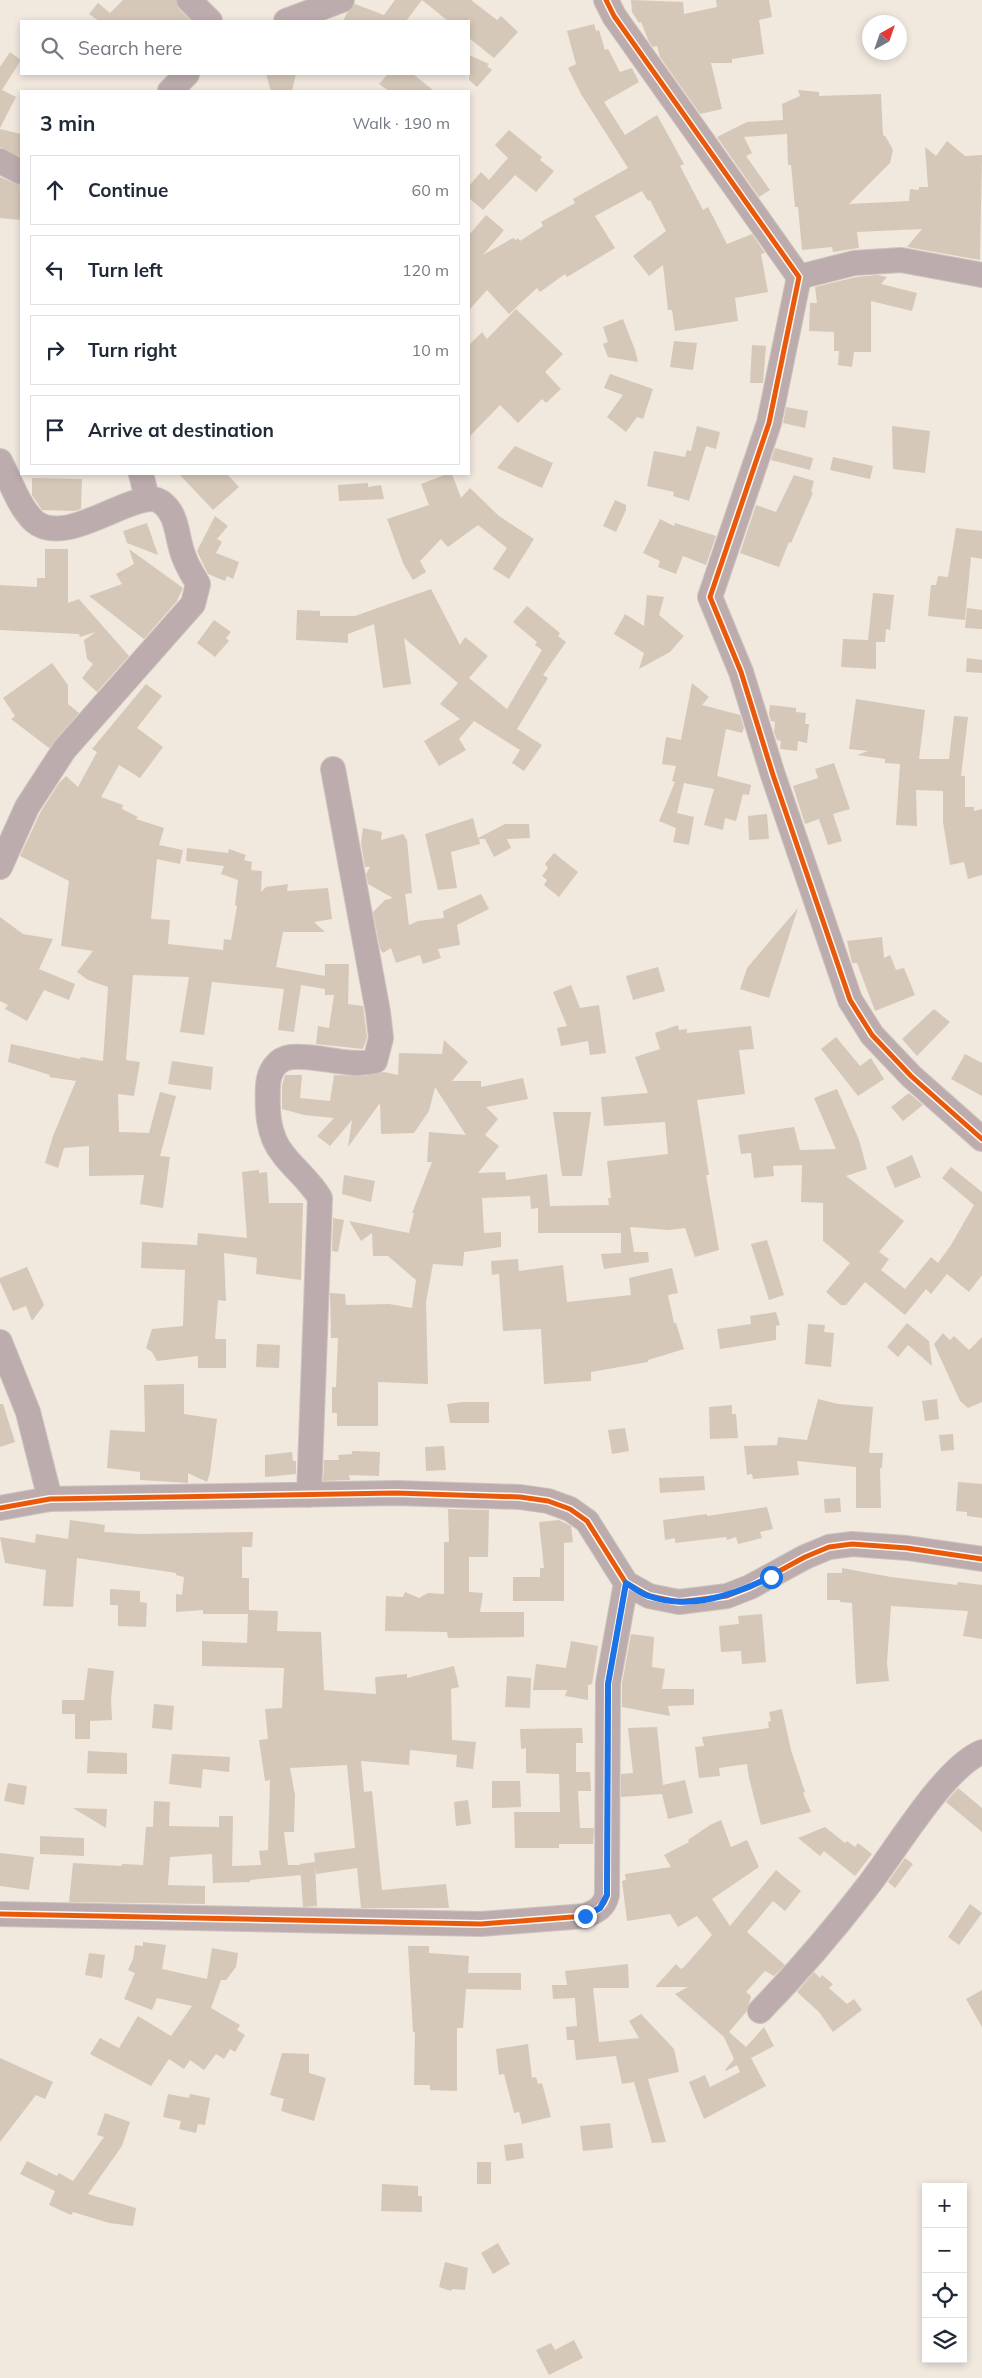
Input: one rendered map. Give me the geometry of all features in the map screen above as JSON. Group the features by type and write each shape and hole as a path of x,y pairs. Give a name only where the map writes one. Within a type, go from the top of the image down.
{"street":[{"path":"189,0 209,20"},
{"path":"289,20 342,0"},
{"path":"606,0 614,16 799,278 768,424 710,597 741,672 782,802 850,1000 872,1035 911,1076 982,1139"},
{"path":"171,90 186,75"},
{"path":"0,161 20,171"},
{"path":"799,278 854,262 900,260 982,275"},
{"path":"0,462 24,507 35,522 55,529 83,524 147,498 160,501 174,516 183,557 198,584 194,604 64,750 27,807 0,867"},
{"path":"140,475 147,498"},
{"path":"308,1495 320,1198 313,1186 282,1154 273,1137 267,1107 269,1075 276,1064 289,1057 318,1058 366,1064 375,1061 381,1038 378,1012 333,769"},
{"path":"0,1342 28,1412 50,1499"},
{"path":"0,1508 50,1499 396,1493 520,1497 548,1501 570,1509 587,1521 626,1583 649,1596 679,1602 727,1596 750,1587 805,1557 829,1547 852,1544 907,1548 982,1559"},
{"path":"0,1914 480,1924 585,1916 595,1912 603,1906 607,1895 608,1684 626,1583"},
{"path":"760,2011 805,1965 960,1765 972,1756 982,1752"}],"building":[{"path":"123,0 176,0 179,9 190,20 98,20 89,14 98,3 110,13"},
{"path":"395,0 422,0 407,20 344,20 355,4 384,15"},
{"path":"422,0 471,0 497,20 501,16 518,32 494,58 470,39 470,20 447,20"},
{"path":"631,0 683,2 684,14 717,7 716,0 769,0 772,17 759,20 764,54 732,59 732,63 711,63 722,109 700,114 660,57 657,46 653,47 649,42 641,22 639,23 632,12"},
{"path":"594,24 596,31 599,30 605,50 608,49 620,72 632,68 639,82 604,102 625,135 657,115 684,164 680,166 703,210 708,207 727,244 752,234 765,253 761,254 768,292 735,298 738,321 675,331 672,310 668,310 663,265 649,276 633,256 666,231 650,200 648,201 642,191 595,216 615,248 567,277 565,274 540,292 537,288 509,314 487,290 470,309 470,234 486,215 504,230 483,255 513,238 516,240 518,238 520,241 543,226 541,222 575,203 573,199 628,168 581,94 568,68 576,64 567,31"},
{"path":"10,52 20,59 2,90 16,97 0,128 0,67"},
{"path":"470,55 489,64 487,66 492,70 477,87 469,80"},
{"path":"266,75 296,75 292,90 271,90"},
{"path":"387,75 414,75 433,90 388,90 379,84"},
{"path":"798,90 819,92 819,96 881,94 883,135 893,150 890,163 849,204 909,201 910,189 919,190 919,187 928,187 925,147 936,156 947,141 965,156 982,155 980,260 907,247 922,229 857,232 859,248 833,252 832,247 802,250 798,207 795,207 791,165 788,165 787,134 744,137 752,153 746,156 770,190 759,197 717,137 747,122 783,120 782,104 800,96"},
{"path":"0,129 20,134 20,157 0,147"},
{"path":"509,130 542,157 540,160 554,171 536,192 515,175 483,210 470,199 470,185 481,172 489,180 508,158 495,145"},
{"path":"0,177 20,186 20,220 0,218"},
{"path":"878,275 887,277 881,284 917,293 912,311 871,301 871,352 854,352 852,367 838,365 839,351 834,351 834,332 809,331 810,303 817,303 815,287 856,277"},
{"path":"516,309 563,354 545,372 561,389 546,403 542,399 518,423 500,405 470,436 470,344 482,332 487,339"},
{"path":"623,319 638,362 608,357 603,344 608,342 603,327"},
{"path":"674,341 697,343 693,370 670,367"},
{"path":"752,345 766,346 763,383 750,383"},
{"path":"610,374 653,389 643,419 637,417 626,432 607,417 623,395 604,388"},
{"path":"786,407 808,411 805,428 783,423"},
{"path":"697,426 720,432 716,449 706,446 689,501 673,496 674,492 647,486 654,451 685,457 687,450 691,451"},
{"path":"892,426 930,431 925,473 893,469"},
{"path":"515,446 553,463 542,488 497,468"},
{"path":"775,448 813,458 810,470 771,460"},
{"path":"833,457 873,466 870,479 830,470"},
{"path":"180,475 228,475 239,487 213,510"},
{"path":"444,475 452,475 461,498 470,488 499,516 534,539 509,579 493,569 507,548 478,525 448,547 441,539 420,561 426,572 413,580 403,563 387,519 429,505 421,484"},
{"path":"794,475 814,481 811,492 813,493 779,567 740,553 756,505 776,512"},
{"path":"32,478 82,479 81,509 74,511 42,510 32,495"},
{"path":"368,483 368,487 381,485 384,499 339,501 338,485"},
{"path":"615,500 626,505 626,510 616,532 603,526"},
{"path":"215,516 228,526 217,539 222,542 216,553 239,562 233,579 227,576 225,581 208,574 197,551"},
{"path":"660,519 674,526 675,523 716,536 706,565 683,556 676,574 658,567 660,561 643,553"},
{"path":"147,523 158,555 127,543 123,531"},
{"path":"956,528 982,531 982,559 971,557 965,620 928,616 931,585 936,585 938,576 948,577"},
{"path":"45,549 68,549 68,603 79,599 129,656 97,692 82,678 93,664 87,659 84,640 96,632 80,637 79,634 0,630 0,585 37,587 37,578 45,578"},
{"path":"129,549 183,588 177,601 144,639 89,596 122,584 116,574 134,564"},
{"path":"431,589 460,645 465,637 488,656 469,678 507,709 542,650 535,645 537,642 513,622 527,606 560,633 558,636 566,642 543,675 548,678 517,729 542,745 524,771 512,763 520,750 474,721 459,739 466,750 439,766 424,741 460,719 440,704 458,683 404,638 411,684 383,688 374,624 348,634 348,643 296,640 297,610 320,611 320,616 355,616"},
{"path":"873,593 894,595 890,630 886,629 885,642 876,642 876,669 841,667 843,639 868,640"},
{"path":"647,595 664,597 659,615 684,636 670,652 639,669 644,653 614,634 625,614 644,626"},
{"path":"967,608 982,610 982,629 965,628"},
{"path":"214,620 231,632 226,638 229,641 215,657 197,643"},
{"path":"967,658 982,660 982,673 966,672"},
{"path":"52,663 68,685 68,704 79,713 49,748 11,719 15,716 3,698"},
{"path":"692,683 709,697 702,705 740,715 744,728 742,733 726,729 717,776 751,785 749,795 743,794 736,821 725,818 723,830 704,825 714,789 684,783 677,813 694,817 689,845 673,842 676,828 659,821 675,782 672,781 676,766 662,764 666,737 681,740"},
{"path":"146,684 162,696 137,728 163,747 140,778 119,765 101,797 123,805 122,809 138,817 136,819 164,828 159,845 183,850 180,864 157,859 151,919 170,920 168,944 223,950 224,939 231,940 237,906 235,905 238,880 221,874 224,866 186,861 187,848 228,853 229,849 246,855 244,860 252,862 251,870 262,871 261,892 266,887 288,884 287,891 328,888 332,919 314,922 325,932 283,932 276,967 325,976 325,964 349,964 348,1004 363,1006 367,1037 363,1049 316,1044 318,1026 329,1028 334,995 325,995 325,989 301,985 294,1032 278,1030 284,989 212,982 204,1035 180,1032 189,977 133,975 126,1060 140,1062 134,1096 118,1094 119,1132 149,1133 160,1092 176,1096 160,1156 170,1157 163,1208 140,1204 144,1175 89,1176 89,1146 64,1148 58,1168 45,1163 53,1136 76,1081 49,1077 50,1075 8,1062 11,1044 80,1059 81,1057 103,1061 108,987 88,980 77,972 93,951 61,946 69,881 20,856 41,811 59,783 66,776 78,787 97,752 92,749"},
{"path":"856,699 925,710 919,759 949,759 954,716 968,717 961,776 965,776 965,807 974,807 974,811 982,809 982,875 968,879 964,862 950,865 943,822 943,791 916,790 917,826 896,825 900,764 885,763 885,759 857,755 868,751 849,749"},
{"path":"770,705 796,708 796,712 806,713 805,724 809,724 807,743 798,741 797,751 780,749 781,741 777,740 774,732 775,722 771,721 769,714"},
{"path":"834,763 850,809 833,814 842,841 828,845 819,819 805,824 793,786 818,778 815,769"},
{"path":"767,814 769,839 749,840 748,816"},
{"path":"473,818 478,838 505,824 529,824 530,838 507,839 511,848 494,857 485,839 479,839 480,844 451,852 457,888 438,890 425,834"},
{"path":"363,828 382,832 381,840 403,834 407,840 412,893 405,894 409,925 418,921 444,918 443,911 481,894 489,909 457,925 460,945 438,949 441,958 423,964 420,955 396,963 391,948 383,953 380,949 373,912 385,900 393,898 368,884 366,874 370,867 365,867 361,843"},
{"path":"554,853 578,872 559,897 544,885 547,880 542,876 548,868 545,864"},
{"path":"798,908 769,998 740,989 747,968"},
{"path":"0,917 23,934 53,939 39,969 75,984 69,1000 44,990 27,1021 5,1009 8,1005 0,1001"},
{"path":"882,937 884,958 890,955 896,970 904,968 915,995 875,1011 857,963 852,963 847,941"},
{"path":"658,967 665,991 633,1000 626,976"},
{"path":"571,985 580,1008 599,1005 606,1053 590,1055 588,1041 561,1046 557,1028 567,1026 553,992"},
{"path":"934,1009 950,1022 917,1056 902,1039"},
{"path":"678,1025 679,1030 687,1029 687,1033 751,1026 754,1049 739,1050 745,1094 697,1100 709,1175 706,1175 719,1250 695,1257 685,1228 669,1230 630,1227 634,1252 648,1252 649,1262 604,1269 601,1254 621,1253 621,1233 538,1233 538,1208 531,1209 530,1196 482,1198 484,1233 501,1232 501,1247 464,1252 463,1266 433,1264 426,1302 428,1384 378,1382 378,1426 337,1426 337,1413 332,1413 332,1387 336,1387 338,1338 331,1338 330,1293 345,1294 346,1305 389,1304 412,1308 416,1280 388,1256 373,1256 372,1233 361,1241 349,1221 409,1233 414,1213 412,1213 432,1162 427,1162 429,1132 466,1135 435,1087 429,1111 414,1133 381,1134 380,1103 348,1147 352,1120 330,1146 317,1136 334,1118 304,1115 282,1109 282,1086 285,1075 302,1075 300,1098 330,1101 334,1075 365,1076 384,1072 398,1075 399,1053 442,1054 444,1040 468,1062 452,1081 481,1081 481,1087 523,1078 528,1099 486,1107 498,1119 485,1135 499,1146 478,1173 505,1172 506,1180 547,1174 550,1206 609,1205 608,1198 611,1198 607,1161 668,1154 665,1122 604,1126 601,1097 648,1093 635,1057 660,1049 655,1033"},
{"path":"836,1037 860,1066 871,1058 884,1079 858,1096 821,1049"},
{"path":"965,1054 982,1063 982,1096 951,1079"},
{"path":"172,1061 213,1067 211,1090 168,1084"},
{"path":"837,1089 859,1140 867,1169 846,1176 904,1221 879,1252 889,1259 881,1270 905,1289 931,1257 938,1263 951,1245 974,1205 942,1178 951,1167 982,1192 982,1275 969,1292 947,1274 931,1294 926,1289 905,1315 865,1282 846,1305 841,1305 826,1292 850,1263 823,1241 823,1203 801,1202 802,1165 773,1166 774,1176 754,1178 751,1153 741,1154 738,1135 794,1127 800,1150 836,1149 814,1098"},
{"path":"909,1093 923,1105 903,1121 891,1107"},
{"path":"553,1112 591,1112 582,1176 562,1176"},
{"path":"912,1155 921,1177 895,1188 886,1167"},
{"path":"259,1170 259,1173 267,1172 269,1203 303,1203 301,1280 256,1274 257,1258 224,1253 226,1301 218,1300 215,1339 226,1339 226,1368 198,1368 198,1356 157,1361 152,1352 146,1348 152,1329 183,1326 185,1270 141,1268 142,1242 197,1245 198,1233 247,1238 242,1172"},
{"path":"344,1175 375,1181 371,1202 342,1194"},
{"path":"333,1218 344,1220 338,1252 332,1251"},
{"path":"767,1240 784,1295 769,1300 751,1244"},
{"path":"518,1259 519,1271 563,1265 567,1302 631,1295 629,1278 672,1268 678,1293 668,1295 674,1323 676,1323 684,1349 648,1360 648,1362 591,1372 591,1381 544,1384 541,1329 503,1331 499,1274 492,1275 491,1261"},
{"path":"27,1267 44,1305 32,1321 26,1306 13,1311 0,1282 0,1278"},
{"path":"776,1312 780,1325 776,1326 776,1340 720,1349 717,1329 751,1324 750,1316"},
{"path":"907,1323 929,1341 932,1366 908,1345 898,1357 887,1347"},
{"path":"808,1324 825,1325 824,1332 834,1333 831,1367 805,1364"},
{"path":"943,1333 950,1340 954,1336 969,1350 982,1337 982,1402 968,1408 960,1401 934,1344"},
{"path":"257,1344 280,1345 279,1368 256,1367"},
{"path":"184,1384 184,1414 217,1419 210,1473 207,1482 188,1473 188,1483 140,1480 140,1472 107,1468 110,1430 145,1432 144,1385"},
{"path":"818,1399 838,1404 873,1407 869,1453 883,1453 882,1468 880,1468 881,1508 856,1508 856,1467 797,1461 799,1475 753,1479 752,1474 747,1475 744,1446 777,1445 778,1437 807,1440"},
{"path":"937,1399 939,1419 925,1421 922,1401"},
{"path":"489,1402 489,1423 450,1423 447,1404"},
{"path":"0,1404 3,1404 15,1442 0,1447"},
{"path":"732,1405 732,1414 736,1414 738,1438 710,1439 709,1407"},
{"path":"625,1428 629,1451 612,1454 608,1430"},
{"path":"953,1434 954,1450 941,1451 939,1435"},
{"path":"444,1446 446,1470 426,1471 425,1447"},
{"path":"352,1451 380,1452 379,1476 349,1475 350,1480 323,1481 324,1460 339,1460 338,1455 352,1454"},
{"path":"292,1452 293,1461 296,1461 296,1474 265,1477 265,1455"},
{"path":"704,1476 705,1490 660,1493 659,1478"},
{"path":"958,1482 982,1484 982,1518 967,1516 967,1512 956,1511"},
{"path":"840,1498 841,1512 825,1513 824,1499"},
{"path":"767,1507 773,1529 760,1532 762,1538 738,1544 736,1537 727,1540 726,1537 675,1543 675,1538 665,1540 663,1520"},
{"path":"448,1509 489,1510 488,1557 469,1557 469,1592 483,1593 480,1612 524,1612 524,1637 448,1638 447,1632 385,1631 386,1596 403,1597 405,1592 419,1598 428,1593 444,1594 444,1542 449,1542"},
{"path":"70,1520 105,1525 104,1532 139,1534 253,1532 252,1547 242,1547 242,1578 249,1578 249,1610 278,1611 277,1631 321,1632 324,1690 376,1694 375,1677 407,1674 407,1678 454,1666 459,1687 451,1689 452,1740 476,1742 473,1769 456,1767 457,1755 410,1750 409,1765 361,1761 364,1792 372,1791 382,1890 446,1884 449,1908 361,1908 357,1868 316,1874 315,1864 317,1906 303,1907 301,1875 250,1880 250,1882 213,1883 212,1854 170,1857 168,1885 205,1886 205,1904 69,1902 73,1863 122,1866 122,1864 143,1865 146,1827 153,1827 154,1801 170,1802 169,1826 219,1827 219,1816 233,1816 232,1866 261,1865 259,1851 268,1850 270,1780 265,1781 259,1740 268,1739 265,1709 282,1708 284,1668 202,1666 202,1641 247,1643 248,1614 203,1614 203,1610 176,1612 176,1594 182,1595 184,1577 176,1575 176,1573 77,1558 73,1607 43,1606 46,1570 5,1563 0,1537 35,1543 36,1534 68,1539","holes":["347,1765 355,1848 314,1853 315,1862 288,1865 284,1832 294,1832 295,1795 290,1768"]},
{"path":"559,1520 571,1526 573,1542 564,1543 564,1601 513,1601 513,1577 540,1577 540,1568 544,1568 539,1522"},
{"path":"842,1568 891,1577 957,1585 958,1582 982,1585 982,1639 963,1636 968,1611 891,1606 887,1663 889,1681 856,1684 852,1603 840,1602 840,1600 827,1600 827,1573 842,1573"},
{"path":"110,1589 140,1591 140,1602 147,1603 146,1627 118,1626 118,1605 110,1605"},
{"path":"762,1614 766,1662 742,1664 741,1651 721,1652 719,1626 739,1624 738,1616"},
{"path":"631,1634 654,1637 652,1667 665,1669 662,1689 694,1689 694,1705 668,1706 670,1716 622,1707 622,1684"},
{"path":"571,1641 598,1646 592,1684 588,1685 588,1700 565,1696 567,1690 533,1690 536,1664 566,1668"},
{"path":"88,1668 114,1671 111,1699 112,1720 90,1721 90,1739 75,1739 75,1714 62,1714 62,1700 84,1700"},
{"path":"507,1676 531,1678 530,1708 505,1707"},
{"path":"154,1704 174,1706 172,1730 152,1728"},
{"path":"782,1709 791,1750 805,1792 803,1793 811,1812 761,1825 747,1764 719,1768 720,1776 699,1778 695,1747 704,1746 702,1737 769,1728 768,1722 771,1721 769,1712"},
{"path":"657,1727 663,1785 685,1780 693,1813 668,1819 662,1794 621,1797 621,1774 633,1773 628,1728"},
{"path":"582,1728 583,1743 576,1743 576,1772 590,1772 591,1791 578,1791 580,1828 594,1828 593,1844 559,1844 559,1848 515,1848 514,1812 560,1812 559,1774 526,1773 526,1748 521,1749 520,1729"},
{"path":"88,1751 127,1753 127,1774 87,1773"},
{"path":"172,1754 230,1757 229,1772 203,1769 201,1788 169,1784"},
{"path":"492,1781 520,1781 521,1807 492,1808"},
{"path":"8,1783 27,1786 24,1805 4,1801"},
{"path":"958,1788 982,1808 982,1832 946,1802"},
{"path":"468,1800 471,1824 456,1826 454,1802"},
{"path":"73,1808 107,1809 106,1828"},
{"path":"721,1820 731,1847 747,1840 759,1867 712,1899 730,1926 776,1870 801,1891 785,1911 773,1901 747,1932 785,1965 774,1976 765,1971 746,1992 751,1996 747,2011 729,2032 746,2047 764,2027 774,2046 751,2058 766,2086 704,2119 689,2082 705,2075 710,2087 740,2072 737,2065 725,2070 734,2059 724,2037 675,1994 688,1987 655,1987 676,1964 681,1969 684,1967 712,1935 697,1916 678,1927 670,1914 627,1921 622,1881 626,1880 625,1874 671,1867 664,1855 689,1842 688,1840"},
{"path":"825,1827 845,1843 847,1841 855,1847 858,1843 872,1854 855,1876 824,1851 820,1856 798,1838"},
{"path":"40,1836 84,1838 84,1856 40,1854"},
{"path":"0,1853 34,1857 29,1890 0,1886"},
{"path":"905,1858 913,1864 895,1888 888,1882"},
{"path":"970,1904 982,1913 959,1945 948,1937"},
{"path":"143,1942 166,1945 162,1969 207,1979 212,1948 238,1953 236,1967 226,1980 221,1980 211,2008 240,2025 237,2030 245,2035 235,2052 230,2049 224,2059 216,2054 204,2070 190,2060 184,2069 169,2059 151,2086 90,2054 100,2038 119,2048 138,2016 171,2036 192,2006 157,1998 152,2010 124,1999 135,1973 128,1970 133,1959 135,1945 143,1946"},
{"path":"408,1946 429,1946 429,1953 469,1956 468,1973 521,1973 521,1990 466,1989 463,2028 457,2028 457,2091 430,2090 430,2085 414,2085 415,2032 413,2032"},
{"path":"89,1953 105,1955 102,1978 85,1975"},
{"path":"628,1964 629,1988 593,1988 599,2042 639,2038 629,2021 641,2014 674,2049 679,2072 648,2079 666,2142 652,2143 634,2082 622,2084 616,2056 576,2060 574,2040 567,2040 566,2027 577,2026 575,1998 553,1999 552,1985 567,1985 565,1971"},
{"path":"814,1972 820,1978 822,1975 833,1984 829,1988 847,2004 854,1999 862,2010 833,2032 819,2012 797,1992"},
{"path":"982,1990 982,2027 966,1999"},
{"path":"528,2044 532,2078 536,2077 538,2084 542,2083 551,2117 522,2124 519,2112 514,2113 504,2074 499,2075 496,2049"},
{"path":"282,2053 309,2054 309,2073 326,2078 314,2121 281,2111 284,2099 270,2095"},
{"path":"0,2058 53,2082 45,2099 36,2095 0,2142"},
{"path":"168,2094 189,2098 190,2094 210,2098 205,2125 198,2124 196,2133 179,2129 181,2121 163,2117"},
{"path":"105,2113 130,2122 122,2146 88,2194 136,2208 133,2226 109,2223 73,2212 71,2215 49,2205 55,2191 20,2174 27,2161 57,2176 59,2173 73,2181 104,2137 97,2135"},
{"path":"610,2123 613,2148 583,2151 580,2126"},
{"path":"522,2143 524,2158 506,2161 504,2145"},
{"path":"477,2162 491,2162 491,2184 477,2184"},
{"path":"382,2184 418,2186 418,2196 422,2196 422,2212 381,2211"},
{"path":"498,2243 510,2264 493,2274 481,2253"},
{"path":"445,2262 468,2268 465,2290 452,2289 451,2291 439,2287"},
{"path":"574,2340 583,2358 549,2375 536,2350 551,2343 555,2350"}],"cycle path":[{"path":"606,0 614,16 799,277 769,423 710,597 741,672 773,775 850,1000 872,1035 911,1076 982,1139"},
{"path":"0,1508 50,1499 396,1493 520,1497 548,1501 570,1509 587,1521 626,1583 649,1596 679,1602 727,1596 750,1587 805,1557 829,1547 852,1544 907,1548 982,1559"},
{"path":"0,1914 481,1924 585,1916 599,1909 607,1895 608,1683 626,1583"}],"route":[{"path":"585,1916 603,1906 607,1895 608,1684 612,1650 626,1583 649,1596 679,1602 727,1596 771,1577"}]}
